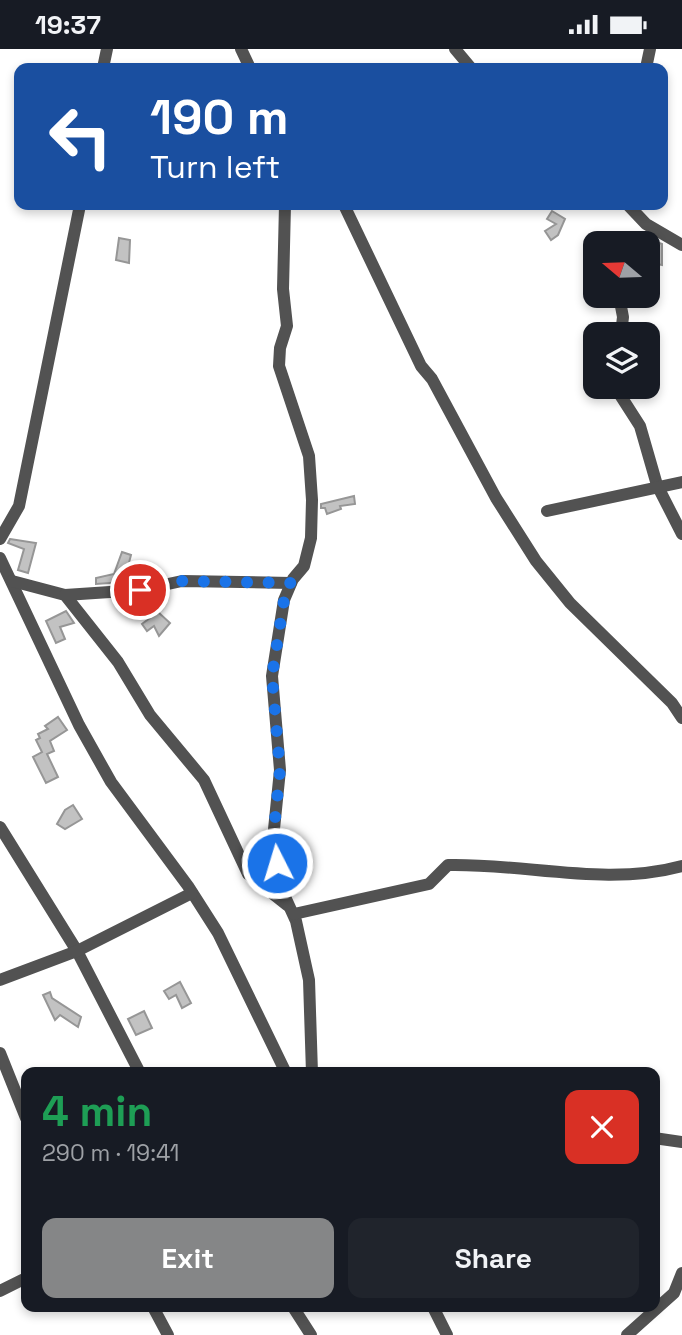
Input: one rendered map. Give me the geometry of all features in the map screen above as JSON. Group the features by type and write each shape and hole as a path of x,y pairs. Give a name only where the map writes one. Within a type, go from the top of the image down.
{"street":[{"path":"455,49 467,63"},
{"path":"0,539 19,506 79,210"},
{"path":"285,210 283,289 287,326 280,348 279,366 310,456 312,500 311,538 304,566 291,583 284,600 272,676 280,770 273,839 281,888 292,912 309,980 312,1067"},
{"path":"346,210 421,366 432,379 522,539 570,603 672,703 682,718"},
{"path":"633,210 646,224 682,245"},
{"path":"622,399 639,426 657,485 682,534"},
{"path":"547,511 657,485 682,482"},
{"path":"1,562 104,771 218,933 283,1067"},
{"path":"12,581 65,594 140,590 182,581 291,583"},
{"path":"65,594 118,662 150,715 204,781 248,874 292,912"},
{"path":"0,827 77,951 137,1067"},
{"path":"292,912 429,884 448,865 623,874 659,872 682,866"},
{"path":"0,980 77,951 192,893"},
{"path":"0,1053 21,1106"},
{"path":"660,1139 682,1142"},
{"path":"660,1306 674,1293 682,1273"},
{"path":"0,1291 21,1280"},
{"path":"156,1312 168,1335"},
{"path":"295,1312 311,1335"},
{"path":"436,1312 447,1335"},
{"path":"627,1335 653,1312"}],"building":[{"path":"552,211 565,219 558,235 551,240 545,231 556,224 547,219"},
{"path":"119,238 130,240 129,263 116,260"},
{"path":"660,243 662,244 660,265"},
{"path":"354,496 355,504 340,506 341,509 327,514 325,508 321,508 321,504"},
{"path":"10,539 36,543 28,573 18,570 24,549 8,543"},
{"path":"122,552 131,555 124,582 96,584 96,578 114,574"},
{"path":"66,611 74,623 60,627 65,639 56,643 46,621"},
{"path":"158,612 170,623 159,636 154,626 147,631 142,624"},
{"path":"58,717 67,730 50,741 54,751 47,754 58,777 46,783 33,757 42,752 36,740 40,738 38,734 48,729 45,726"},
{"path":"73,805 82,819 65,829 57,824 65,810"},
{"path":"180,982 191,1003 182,1008 176,995 169,999 164,991"},
{"path":"50,992 52,998 81,1017 78,1027 60,1015 55,1020 43,995"},
{"path":"144,1011 152,1028 136,1035 128,1019"}],"route":[{"path":"140,590 182,581 291,583 284,600 272,676 280,770 273,839 277,863"}]}
